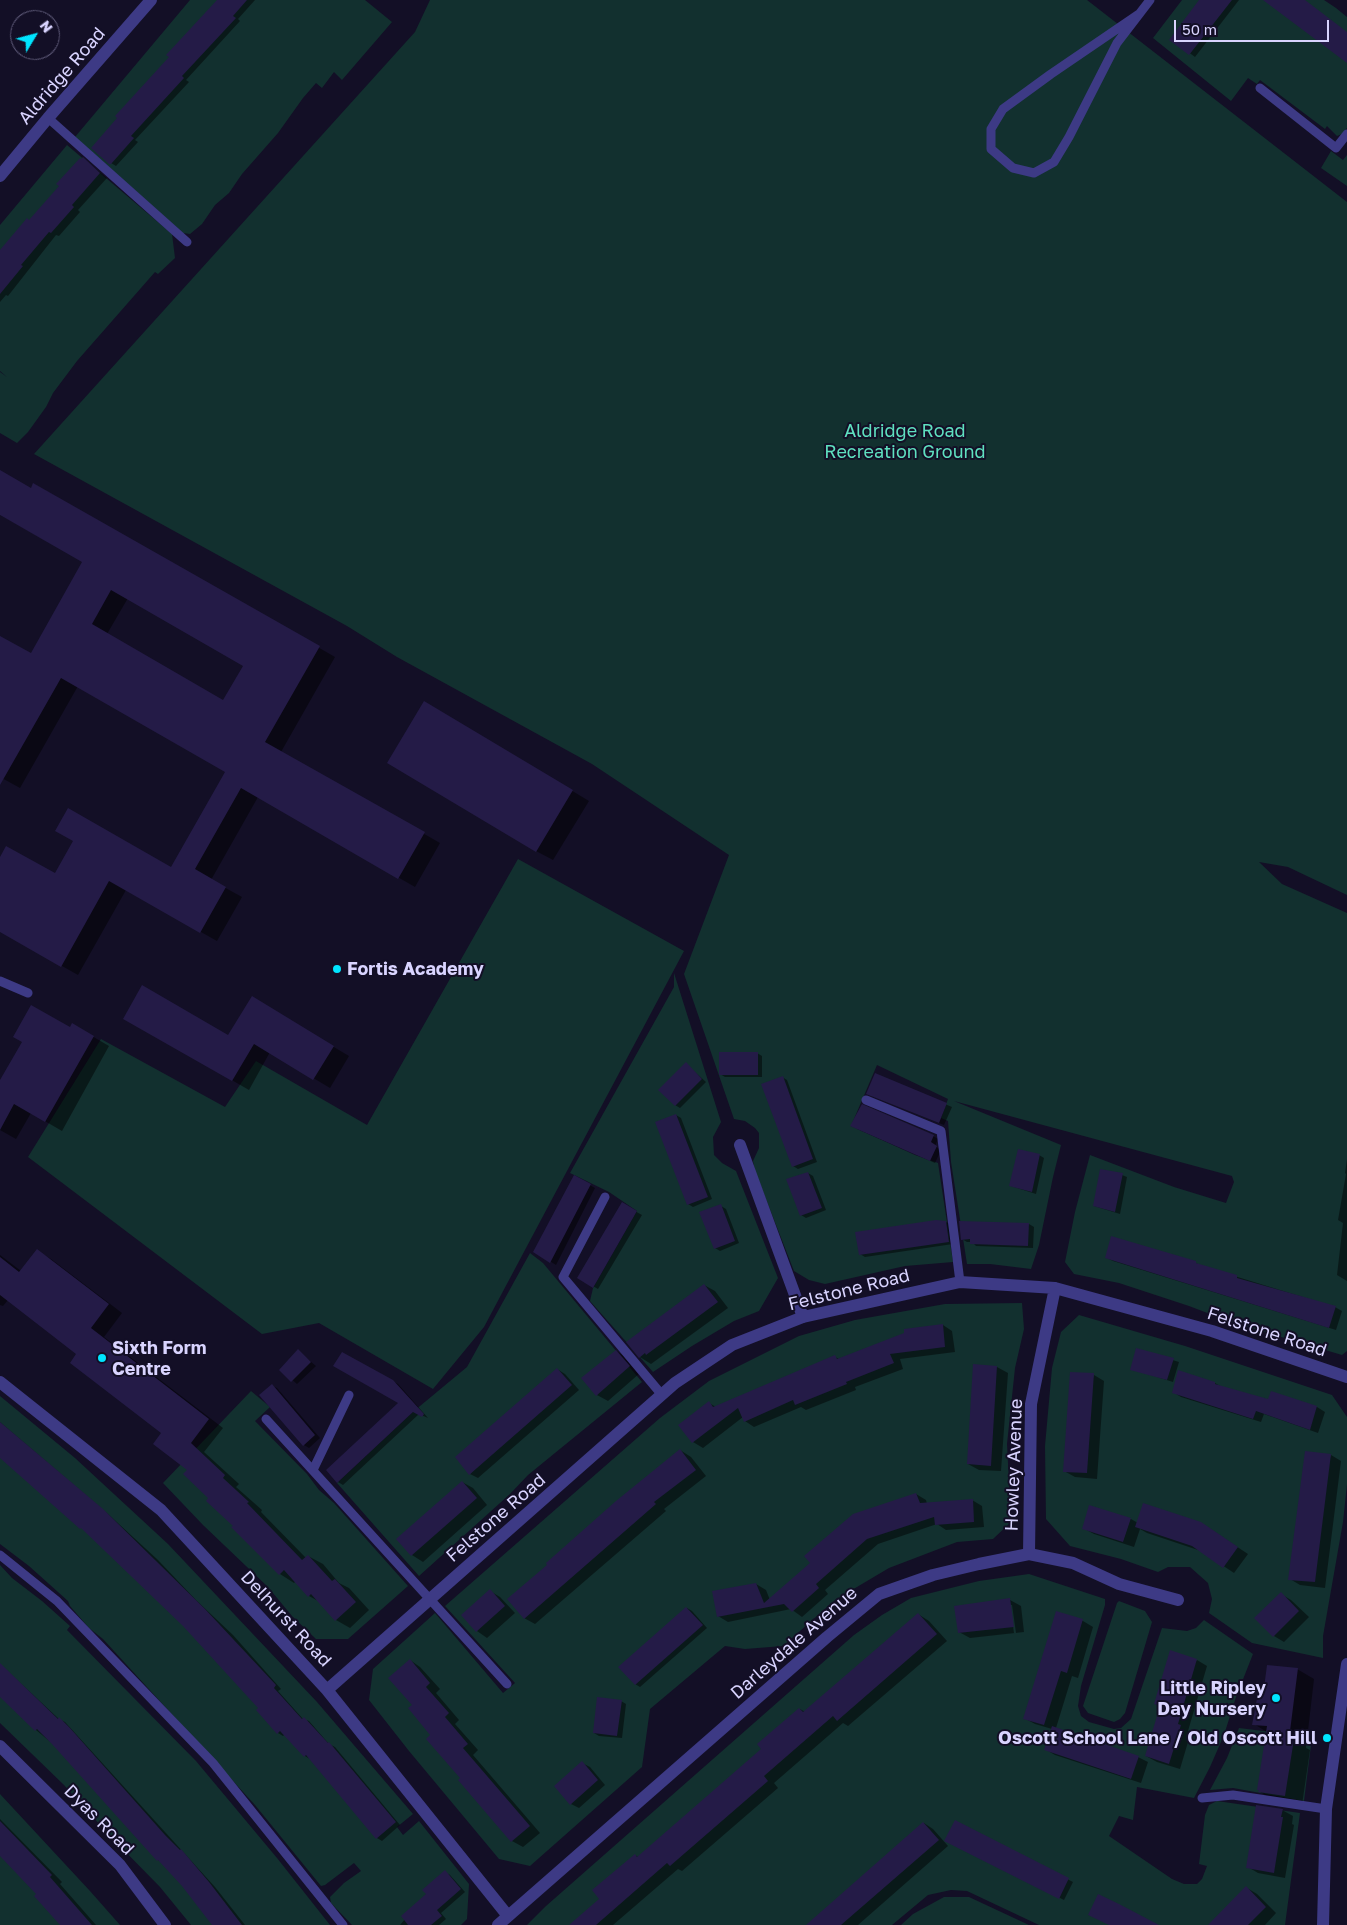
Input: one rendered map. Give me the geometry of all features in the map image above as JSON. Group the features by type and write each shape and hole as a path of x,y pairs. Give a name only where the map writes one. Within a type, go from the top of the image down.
{"street":[{"name":"Aldridge Road","path":"0,176 151,0"},
{"path":"740,1145 803,1317"},
{"name":"Felstone Road","path":"327,1690 675,1383 732,1345 803,1317 960,1282 1054,1288 1212,1331 1347,1377"},
{"name":"Howley Avenue","path":"1029,1554 1031,1404 1054,1288"},
{"name":"Delhurst Road","path":"0,1382 161,1510 327,1690 508,1916"},
{"name":"Darleydale Avenue","path":"498,1925 820,1643 879,1594 961,1568 1029,1554 1073,1563 1119,1584 1178,1600"},
{"path":"1325,1923 1326,1809 1345,1694 1347,1664"},
{"name":"Dyas Road","path":"0,1746 120,1865 165,1925"}],"lane":[{"path":"1139,14 1003,109 990,129 991,149 1013,168 1034,173 1054,162 1069,138 1118,43 1150,0"},
{"path":"1260,88 1336,148 1347,134"},
{"path":"48,118 187,242"},
{"path":"0,981 28,992"},
{"path":"866,1100 941,1131 960,1282"},
{"path":"605,1197 563,1277 662,1395"},
{"path":"313,1470 349,1395"},
{"path":"266,1419 431,1598 507,1684"},
{"path":"0,1555 57,1602 213,1763 343,1925"},
{"path":"1202,1798 1234,1795 1326,1809"}],"green space":[{"path":"190,0 365,0 392,22 342,80 334,72 322,88 316,83 278,133 242,174 229,193 215,205 202,224 190,234 183,233 75,137"},
{"name":"Aldridge Road Recreation Ground","path":"430,0 1087,0 1347,202 1347,895 1288,867 1259,862 1282,884 1347,913 1347,1351 1342,1355 1231,1322 1119,1283 1074,1274 1065,1262 1075,1212 1090,1155 1174,1187 1226,1203 1234,1182 1232,1176 954,1101 1061,1145 1039,1245 1031,1269 990,1264 967,1264 951,1162 948,1121 941,1118 948,1099 877,1065 851,1126 915,1155 938,1163 953,1262 905,1266 825,1284 809,1280 794,1271 755,1171 753,1161 759,1148 759,1133 745,1121 734,1119 684,974 729,855 592,764 397,657 347,626 34,454 415,32"},
{"path":"1182,0 1324,0 1336,8 1347,17 1347,128 1342,134 1337,136 1327,126 1325,129 1260,80 1257,84 1248,78 1231,101 1153,38"},
{"path":"67,145 172,234 175,258 158,274 155,272 77,361 53,393 46,407 28,432 17,443 0,433 0,372 7,377 0,371 0,225"},
{"path":"1331,151 1343,160 1347,155 1347,186 1321,168"},
{"path":"518,859 684,951 484,1327 433,1389 319,1323 262,1334 28,1157 101,1039 225,1107 256,1061 367,1125"},
{"path":"674,973 721,1122 713,1137 714,1155 722,1163 736,1171 778,1278 759,1311 734,1321 653,1372 590,1301 593,1288 637,1211 609,1192 570,1173 674,987"},
{"path":"530,1253 543,1263 642,1382 528,1475 510,1494 419,1576 337,1483 414,1411 467,1367"},
{"path":"1022,1303 1024,1329 1015,1368 1007,1444 1011,1522 993,1539 957,1542 889,1568 835,1600 783,1646 745,1649 725,1646 650,1709 642,1767 530,1866 499,1859 369,1700 373,1669 435,1613 503,1693 515,1683 445,1606 660,1418 709,1381 799,1336 855,1320 945,1304"},
{"path":"1079,1315 1185,1346 1332,1395 1347,1417 1347,1484 1343,1522 1323,1636 1323,1658 1252,1643 1209,1613 1212,1599 1208,1583 1190,1567 1168,1567 1158,1572 1121,1559 1070,1546 1046,1519 1045,1446 1052,1368 1061,1332"},
{"path":"251,1391 270,1407 255,1421 307,1474 319,1490 334,1503 408,1586 348,1639 316,1639 292,1616 268,1587 203,1525 163,1483"},
{"path":"0,1396 75,1458 168,1544 317,1702 413,1814 397,1827 403,1835 419,1821 469,1884 467,1919 461,1925 352,1925 331,1903 330,1897 344,1883 361,1871 354,1863 321,1886 255,1805 103,1639 89,1628 68,1601 29,1566 0,1544"},
{"path":"0,1565 12,1578 70,1626 67,1630 196,1761 330,1925 191,1925 160,1887 64,1785 0,1723"},
{"path":"1029,1574 1105,1599 1105,1605 1081,1686 1078,1706 1081,1716 1089,1722 1114,1729 1121,1728 1131,1719 1162,1628 1187,1631 1196,1628 1204,1620 1253,1654 1236,1697 1224,1735 1194,1798 1137,1787 1133,1820 1119,1816 1109,1836 1172,1879 1184,1884 1197,1884 1202,1879 1207,1866 1199,1864 1205,1815 1209,1805 1217,1801 1300,1813 1285,1925 1039,1925 967,1891 951,1890 928,1895 892,1925 527,1925 546,1906 854,1635 882,1615 911,1598 979,1581"},
{"path":"1119,1601 1145,1611 1152,1622 1125,1713 1114,1722 1088,1713 1083,1706"},
{"path":"1239,1728 1312,1737 1304,1801 1233,1788 1210,1790 1227,1758"},
{"path":"0,1794 90,1891 120,1925 0,1925"},
{"path":"944,1897 969,1897 1029,1925 901,1925 913,1914"}],"building":[{"path":"217,0 247,0 233,16 236,18 182,76 184,78 131,136 134,138 109,164 91,148 117,118 115,116 169,57 166,55"},
{"path":"1199,0 1232,0 1189,55 1169,40"},
{"path":"1263,0 1305,0 1347,32 1347,63"},
{"path":"83,157 100,173 72,205 74,207 51,233 49,232 21,265 23,266 0,294 0,250 27,218 29,220 59,186 56,184"},
{"path":"0,470 31,488 33,483 320,646 265,742 425,832 398,879 241,788 195,869 226,887 200,933 109,881 61,967 0,932 0,857 6,846 55,873 73,841 55,831 68,808 171,867 225,772 61,678 0,785 0,636 31,653 82,562 0,515","holes":["111,590 243,666 223,700 92,624"]},
{"path":"424,701 573,790 536,852 387,763"},
{"path":"142,985 228,1035 252,996 334,1046 313,1080 254,1044 232,1081 123,1019"},
{"path":"31,1005 70,1027 72,1023 94,1036 45,1122 14,1104 0,1130 0,1080 22,1042 13,1037"},
{"path":"719,1052 758,1052 758,1075 719,1075"},
{"path":"686,1062 702,1079 675,1106 658,1090"},
{"path":"875,1073 947,1103 939,1123 866,1094"},
{"path":"783,1076 813,1159 792,1167 761,1084"},
{"path":"862,1104 934,1135 931,1142 937,1146 930,1161 850,1126"},
{"path":"676,1114 708,1197 687,1205 655,1122"},
{"path":"1018,1149 1040,1154 1032,1192 1009,1186"},
{"path":"1100,1169 1123,1173 1115,1212 1093,1206"},
{"path":"808,1172 822,1208 800,1216 786,1179"},
{"path":"574,1175 591,1184 550,1263 533,1252"},
{"path":"622,1202 637,1211 593,1288 577,1278"},
{"path":"721,1204 735,1241 714,1249 699,1212"},
{"path":"936,1220 946,1221 949,1242 859,1255 855,1232"},
{"path":"959,1221 1029,1223 1028,1246 970,1244 970,1239 961,1240"},
{"path":"1111,1236 1196,1261 1196,1263 1237,1275 1237,1278 1336,1306 1329,1328 1105,1258"},
{"name":"Sixth Form Centre","path":"37,1249 109,1304 91,1328 209,1419 191,1443 225,1475 223,1478 249,1502 247,1503 302,1560 308,1555 332,1581 335,1579 356,1602 335,1621 311,1594 308,1597 284,1570 279,1575 231,1527 233,1526 206,1501 208,1498 183,1474 187,1470 153,1444 161,1433 70,1363 76,1354 0,1295 0,1257 19,1272"},
{"path":"704,1284 718,1302 646,1355 645,1353 639,1358 626,1342"},
{"path":"943,1324 945,1347 890,1354 894,1363 795,1405 793,1400 744,1422 738,1408 692,1443 678,1425 709,1401 713,1407 835,1355 837,1359 904,1333 904,1329"},
{"path":"1136,1348 1174,1358 1167,1380 1130,1370"},
{"path":"298,1349 311,1362 291,1382 279,1370"},
{"path":"616,1350 630,1366 596,1396 581,1378"},
{"path":"342,1352 393,1380 424,1414 422,1417 413,1412 337,1483 326,1470 398,1403 333,1366"},
{"path":"973,1364 997,1366 991,1466 967,1464"},
{"path":"557,1368 572,1385 469,1475 455,1457"},
{"path":"1178,1370 1215,1382 1215,1384 1268,1399 1271,1391 1317,1406 1310,1430 1256,1411 1253,1419 1172,1393"},
{"path":"1070,1372 1094,1373 1087,1473 1063,1472"},
{"path":"272,1384 315,1435 303,1446 259,1395"},
{"path":"0,1422 103,1509 205,1609 276,1685 274,1688 302,1719 304,1717 329,1742 396,1822 376,1839 306,1755 304,1757 280,1731 277,1734 256,1710 258,1708 183,1626 81,1528 0,1458"},
{"path":"680,1449 696,1470 654,1502 656,1504 524,1619 507,1599 616,1501"},
{"path":"1305,1451 1331,1454 1315,1582 1288,1580"},
{"path":"462,1481 477,1498 411,1556 396,1539"},
{"path":"916,1493 920,1503 973,1499 974,1522 935,1525 934,1517 867,1539 816,1584 819,1588 792,1612 784,1604 717,1617 712,1591 756,1583 764,1603 810,1563 804,1556 853,1514"},
{"path":"1143,1503 1201,1522 1238,1547 1223,1568 1192,1546 1135,1527"},
{"path":"1089,1505 1131,1518 1123,1542 1082,1529"},
{"path":"490,1589 505,1606 476,1632 461,1615"},
{"path":"1281,1592 1299,1611 1273,1637 1254,1618"},
{"path":"1010,1598 1014,1627 958,1633 954,1606"},
{"path":"686,1607 703,1625 635,1685 618,1667"},
{"path":"1056,1611 1083,1619 1067,1673 1061,1671 1044,1725 1023,1719"},
{"path":"918,1613 937,1634 837,1721 833,1716 764,1776 768,1781 670,1866 667,1863 596,1925 569,1925 599,1899 592,1890 635,1854 637,1857 761,1749 757,1744 799,1708 803,1712"},
{"path":"1170,1650 1197,1659 1178,1724 1181,1725 1169,1764 1145,1756 1160,1706 1154,1704"},
{"path":"410,1659 430,1683 426,1687 449,1713 445,1717 468,1744 463,1748 530,1826 511,1842 426,1739 430,1735 408,1708 412,1705 388,1678"},
{"path":"0,1663 58,1719 59,1717 70,1728 165,1835 181,1849 242,1925 212,1925 182,1886 157,1861 52,1744 37,1729 35,1731 0,1697"},
{"path":"1267,1665 1298,1668 1289,1739 1294,1739 1285,1796 1258,1792 1259,1790 1257,1790 1267,1726 1252,1725 1259,1688 1264,1688"},
{"path":"597,1697 622,1700 617,1736 593,1733"},
{"path":"1052,1726 1139,1756 1131,1779 1044,1750"},
{"path":"582,1761 598,1780 570,1805 554,1786"},
{"path":"1256,1805 1283,1809 1274,1873 1246,1868"},
{"path":"955,1820 1069,1878 1059,1899 944,1841"},
{"path":"0,1821 52,1875 50,1877 92,1925 60,1925 34,1896 36,1894 0,1856"},
{"path":"923,1822 939,1840 841,1925 806,1925"},
{"path":"445,1870 461,1889 437,1910 442,1916 431,1925 408,1925 401,1916 426,1894 422,1890"},
{"path":"1246,1886 1266,1907 1248,1925 1208,1925"},
{"path":"1098,1894 1159,1925 1109,1925 1088,1915"}],"place":[{"name":"Fortis Academy","path":"337,969"},
{"name":"Sixth Form Centre","path":"102,1358"},
{"name":"Little Ripley Day Nursery","path":"1276,1698"},
{"name":"Oscott School Lane / Old Oscott Hill","path":"1327,1738"}]}
